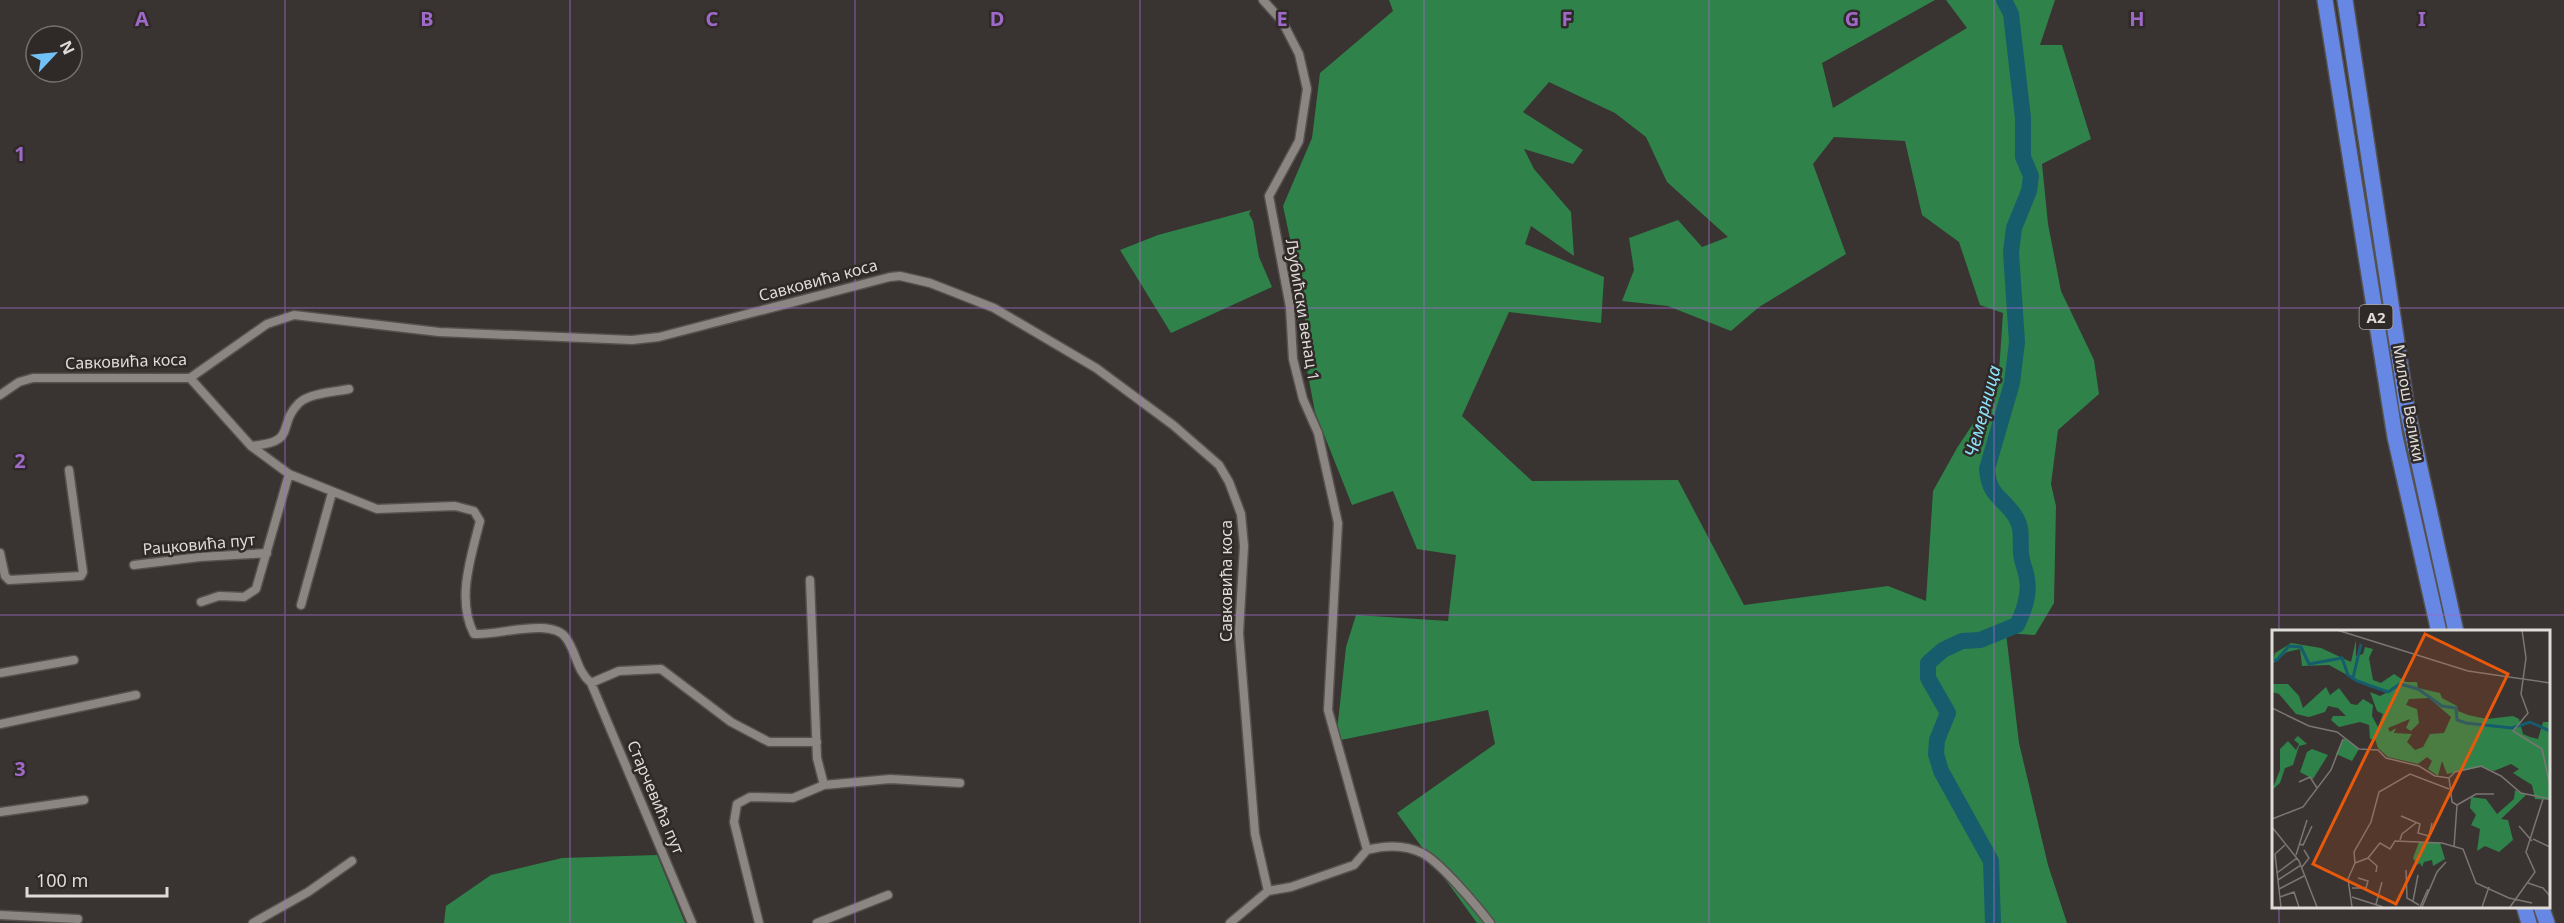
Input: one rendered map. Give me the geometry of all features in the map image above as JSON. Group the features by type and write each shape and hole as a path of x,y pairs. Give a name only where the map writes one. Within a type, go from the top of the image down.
{"highway":[{"name":"Милош Велики","path":"2325,0 2395,438 2439,630"},
{"name":"Милош Велики","path":"2345,0 2407,409 2456,630"},
{"path":"2525,908 2529,923"},
{"path":"2542,908 2547,923"}],"street":[{"name":"Љубићски венац 1","path":"1263,0 1282,21 1299,54 1307,89 1299,141 1269,196 1290,307 1293,359 1303,399 1318,433 1338,523 1328,710 1367,850"},
{"name":"Савковића коса","path":"0,395 19,382 33,378 190,378 267,324 294,315 439,332 632,340 659,337 900,276 930,283 994,308 1096,368 1165,419 1219,465 1229,482 1241,514 1244,546 1239,633 1255,834 1268,891"},
{"name":"Старчевића пут","path":"190,378 251,446 289,474 376,509 465,507 474,511 480,521 468,572 465,609 474,634 491,636 543,627 557,630 566,638 576,665 591,683 692,923"},
{"path":"251,446 277,441 282,436 298,404 306,398 349,389"},
{"path":"0,553 5,576 9,580 81,576 83,572 69,470"},
{"name":"Рацковића пут","path":"201,602 219,596 244,597 251,595 256,589 289,474"},
{"path":"301,605 332,493"},
{"name":"Рацковића пут","path":"134,565 200,557 267,553"},
{"path":"810,580 817,758 824,785"},
{"path":"0,673 74,660"},
{"path":"591,683 619,671 661,669 731,722 769,742 817,742"},
{"path":"0,724 136,695"},
{"path":"759,923 734,822 737,804 750,797 793,798 824,785 890,779 960,783"},
{"path":"0,812 84,800"},
{"path":"1230,923 1268,891 1292,887 1354,865 1367,850 1394,845 1423,853 1444,872 1490,923"},
{"path":"253,923 308,892 352,861"},
{"path":"817,923 888,895"},
{"path":"0,915 78,919"}],"green space":[{"path":"1389,0 1935,0 1822,63 1833,108 1967,28 1946,0 2055,0 2040,45 2062,45 2091,139 2042,164 2048,224 2061,291 2094,360 2099,394 2058,430 2051,484 2056,506 2054,603 2035,635 2006,633 2019,743 2048,865 2067,923 1477,923 1397,813 1495,744 1488,710 1336,741 1346,647 1356,615 1448,621 1456,555 1417,549 1393,491 1352,505 1315,412 1305,359 1305,308 1283,206 1312,138 1320,73 1393,11","holes":["1549,82 1615,113 1646,137 1667,182 1728,237 1702,247 1678,220 1629,238 1634,270 1622,301 1668,306 1731,331 1759,307 1846,254 1813,164 1834,137 1905,141 1922,215 1959,242 1980,305 2003,313 1998,386 1957,448 1933,491 1926,601 1888,586 1744,605 1678,480 1532,481 1462,416 1509,312 1601,323 1604,277 1525,244 1531,226 1574,256 1571,212 1534,169 1524,149 1573,164 1583,150 1523,112"]},
{"path":"1251,210 1249,214 1253,221 1259,257 1272,287 1171,333 1120,250 1158,235"},
{"path":"657,855 685,923 444,923 446,906 491,875 562,858"}],"waterway":[{"name":"Чемерница","path":"1993,923 1991,861 1941,771 1936,754 1937,740 1948,713 1928,678 1928,663 1943,650 1962,641 1980,640 2017,625 2028,591 2021,555 2019,525 2010,509 1993,491 1987,469 2012,383 2017,342 2011,252 2014,228 2029,191 2031,176 2023,157 2023,118 2011,14 2004,0"}]}
